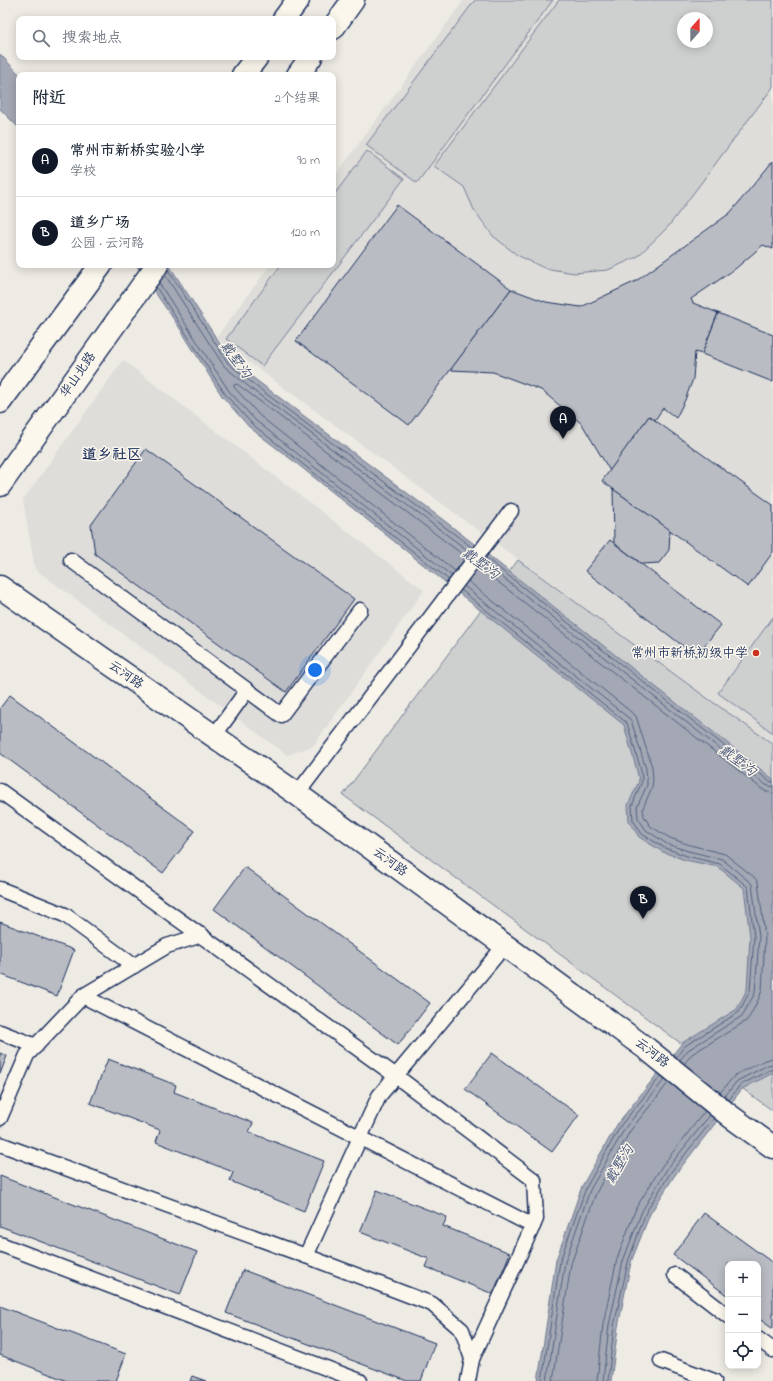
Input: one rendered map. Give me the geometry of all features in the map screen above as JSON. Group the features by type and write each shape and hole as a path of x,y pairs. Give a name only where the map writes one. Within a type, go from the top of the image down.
{"street":[{"path":"286,16 298,0"},
{"path":"336,24 354,0"},
{"path":"245,72 254,60"},
{"path":"300,72 309,60"},
{"path":"0,402 99,268"},
{"name":"华山北路","path":"0,485 155,268"},
{"name":"云河路","path":"0,587 297,794 648,1049 730,1116 773,1147"}],"lane":[{"path":"297,794 511,511"},
{"path":"71,560 281,715 360,610"},
{"path":"214,736 247,690"},
{"path":"0,791 396,1076 534,1180 536,1220 472,1358 468,1381"},
{"path":"0,889 66,915 134,966"},
{"path":"0,1118 27,1055 83,996 168,946 202,935"},
{"path":"306,1256 380,1096 505,945"},
{"path":"83,996 534,1226"},
{"path":"0,1032 36,1046"},
{"path":"0,1144 306,1256 432,1304 462,1330 472,1358"},
{"path":"0,1244 360,1381"},
{"path":"675,1275 725,1314"},
{"path":"761,1341 773,1350"},
{"path":"661,1361 714,1381"}],"shaded area":[{"path":"464,0 773,0 773,744 707,698 216,338 268,268 336,268 336,175"},
{"path":"475,0 553,0 417,183 366,145"},
{"path":"559,0 773,0 773,87 668,227 637,257 608,270 574,273 544,268 517,255 493,236 474,210 464,187 434,166"},
{"path":"367,151 404,179 262,366 226,339 279,268 336,268 336,192"},
{"path":"123,360 424,590 313,746 287,755 35,569 23,500"},
{"path":"518,560 707,698 773,744 773,1111 343,795"},
{"name":"常州市新桥初级中学","path":"773,617 773,733 718,693"}],"water":[{"path":"0,54 17,72 16,125 0,109"},
{"name":"戴墅沟","path":"138,268 171,268 231,361 446,522 773,779 773,1073 742,1089 675,1175 650,1214 631,1262 618,1327 611,1381 538,1381 556,1260 582,1186 618,1123 682,1043 737,1009 747,989 750,937 744,888 718,867 685,860 663,852 639,837 629,821 628,805 639,781 624,725 249,427 222,396 179,327"}],"building":[{"path":"773,161 773,249 763,245 735,269 691,299 693,303 718,313 702,354 695,352 693,379 685,400 676,418 663,408 655,420 649,416 610,471 582,424 541,390 493,372 450,370 511,289 546,302 581,307 636,281 730,213"},
{"path":"397,205 511,289 409,425 296,341"},
{"path":"718,313 773,335 773,382 702,354"},
{"path":"649,416 773,505 773,552 748,587 602,481"},
{"path":"146,449 354,599 286,692 95,554 91,525"},
{"path":"613,489 670,530 669,550 659,563 642,564 614,543"},
{"path":"610,540 721,625 696,656 585,571"},
{"path":"10,695 195,831 163,873 0,753 0,708"},
{"path":"245,867 430,1003 398,1045 214,909"},
{"path":"0,922 74,950 57,996 0,974"},
{"path":"0,1053 7,1056 0,1074"},
{"path":"492,1053 579,1115 552,1152 465,1089"},
{"path":"108,1059 176,1085 174,1092 253,1123 249,1132 324,1161 304,1211 230,1181 233,1172 156,1142 160,1130 90,1103"},
{"path":"0,1176 197,1252 180,1295 0,1226"},
{"path":"377,1190 447,1217 443,1226 510,1253 493,1294 426,1267 429,1259 360,1232"},
{"path":"704,1213 773,1263 773,1329 761,1320 761,1261 725,1261 725,1294 673,1255"},
{"path":"243,1270 435,1343 421,1381 407,1381 226,1313"},
{"path":"0,1306 126,1354 116,1381 67,1381 0,1355"},
{"path":"192,1376 206,1381 190,1381"}],"place":[{"name":"常州市新桥实验小学","path":"563,439"},
{"name":"常州市新桥初级中学","path":"756,653"},
{"name":"道乡广场","path":"643,919"}],"district":[{"name":"道乡社区","path":"112,455"}]}
